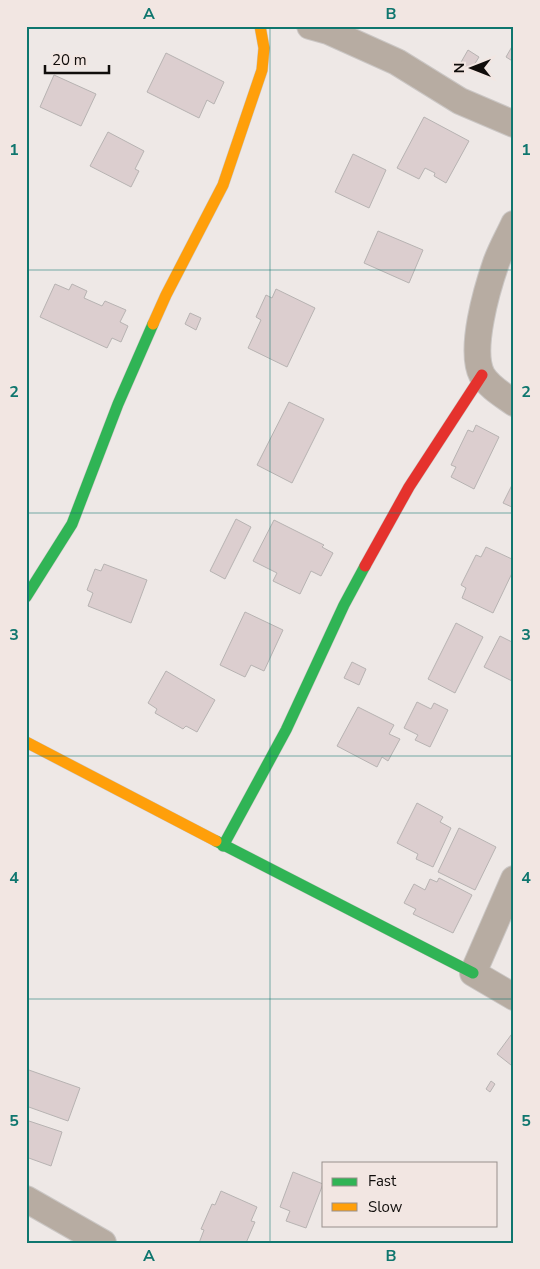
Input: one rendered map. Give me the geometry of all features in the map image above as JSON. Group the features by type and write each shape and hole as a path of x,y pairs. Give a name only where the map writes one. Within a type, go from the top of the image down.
{"street":[{"path":"26,596 72,524 122,395 166,295 223,185 262,70 264,48 260,26"},
{"path":"310,26 397,62 460,102 514,124"},
{"path":"514,224 496,262 482,314 477,351 482,375 494,388 514,403"},
{"path":"223,846 286,730 344,605 409,487 482,375"},
{"path":"26,742 223,846 473,973 514,997"},
{"path":"473,973 514,879"},
{"path":"26,1199 103,1243"}],"building":[{"path":"514,43 514,62 506,57"},
{"path":"468,50 479,57 471,70 460,64"},
{"path":"166,53 224,82 214,104 207,100 199,118 147,92"},
{"path":"54,75 96,94 81,126 40,107"},
{"path":"424,117 469,141 446,183 434,176 435,173 425,168 419,179 397,168"},
{"path":"108,132 144,151 135,169 139,171 131,187 90,166"},
{"path":"353,154 386,170 369,208 335,192"},
{"path":"378,231 423,250 409,283 364,263"},
{"path":"55,284 69,290 72,284 87,291 84,298 102,306 105,301 126,310 120,322 128,326 121,342 112,338 107,348 40,317"},
{"path":"276,289 315,308 287,367 248,348 261,320 256,317 266,295 272,298"},
{"path":"190,313 201,318 196,330 185,324"},
{"path":"289,402 324,419 292,483 257,465"},
{"path":"476,425 499,437 474,489 451,477 456,467 451,465 468,430 473,432"},
{"path":"514,481 514,508 503,503"},
{"path":"236,519 251,527 225,579 210,571"},
{"path":"274,520 324,545 322,547 333,553 321,576 311,571 300,594 273,581 277,573 253,561"},
{"path":"486,547 514,560 514,569 493,613 462,598 466,588 461,585 476,555 481,557"},
{"path":"104,564 147,580 131,623 88,606 93,593 87,590 95,569 101,571"},
{"path":"245,612 283,630 264,671 251,665 245,677 220,665"},
{"path":"456,623 483,637 455,693 428,679"},
{"path":"500,636 514,643 514,677 512,681 484,667"},
{"path":"352,662 366,669 359,685 344,678"},
{"path":"166,671 215,700 197,732 186,726 183,729 155,713 157,709 148,703"},
{"path":"417,702 431,709 434,703 448,710 430,747 415,740 418,735 404,728"},
{"path":"358,707 394,725 389,734 400,739 388,761 382,757 377,767 337,746"},
{"path":"417,803 443,817 440,822 451,828 433,867 416,859 418,854 397,843"},
{"path":"459,828 496,847 475,890 438,872"},
{"path":"439,878 472,895 453,933 413,914 416,909 404,903 414,884 425,890 430,879 437,882"},
{"path":"514,1031 514,1061 511,1065 497,1054"},
{"path":"26,1069 80,1088 68,1121 26,1106"},
{"path":"491,1081 495,1084 490,1092 486,1089"},
{"path":"26,1120 62,1132 51,1166 26,1157"},
{"path":"293,1172 322,1184 306,1228 286,1221 290,1211 280,1207"},
{"path":"221,1191 257,1207 251,1221 255,1222 246,1243 199,1243 204,1230 201,1229 212,1204 215,1205"}],"traffic: fast":[{"path":"26,597 72,524 118,404 153,324"},
{"path":"223,846 286,730 344,605 365,566"},
{"path":"216,841 473,973"}],"traffic: slow":[{"path":"153,324 223,185 262,70 264,48 260,26"},
{"path":"26,742 216,841"}],"traffic: jam":[{"path":"365,566 409,487 482,375"}]}
